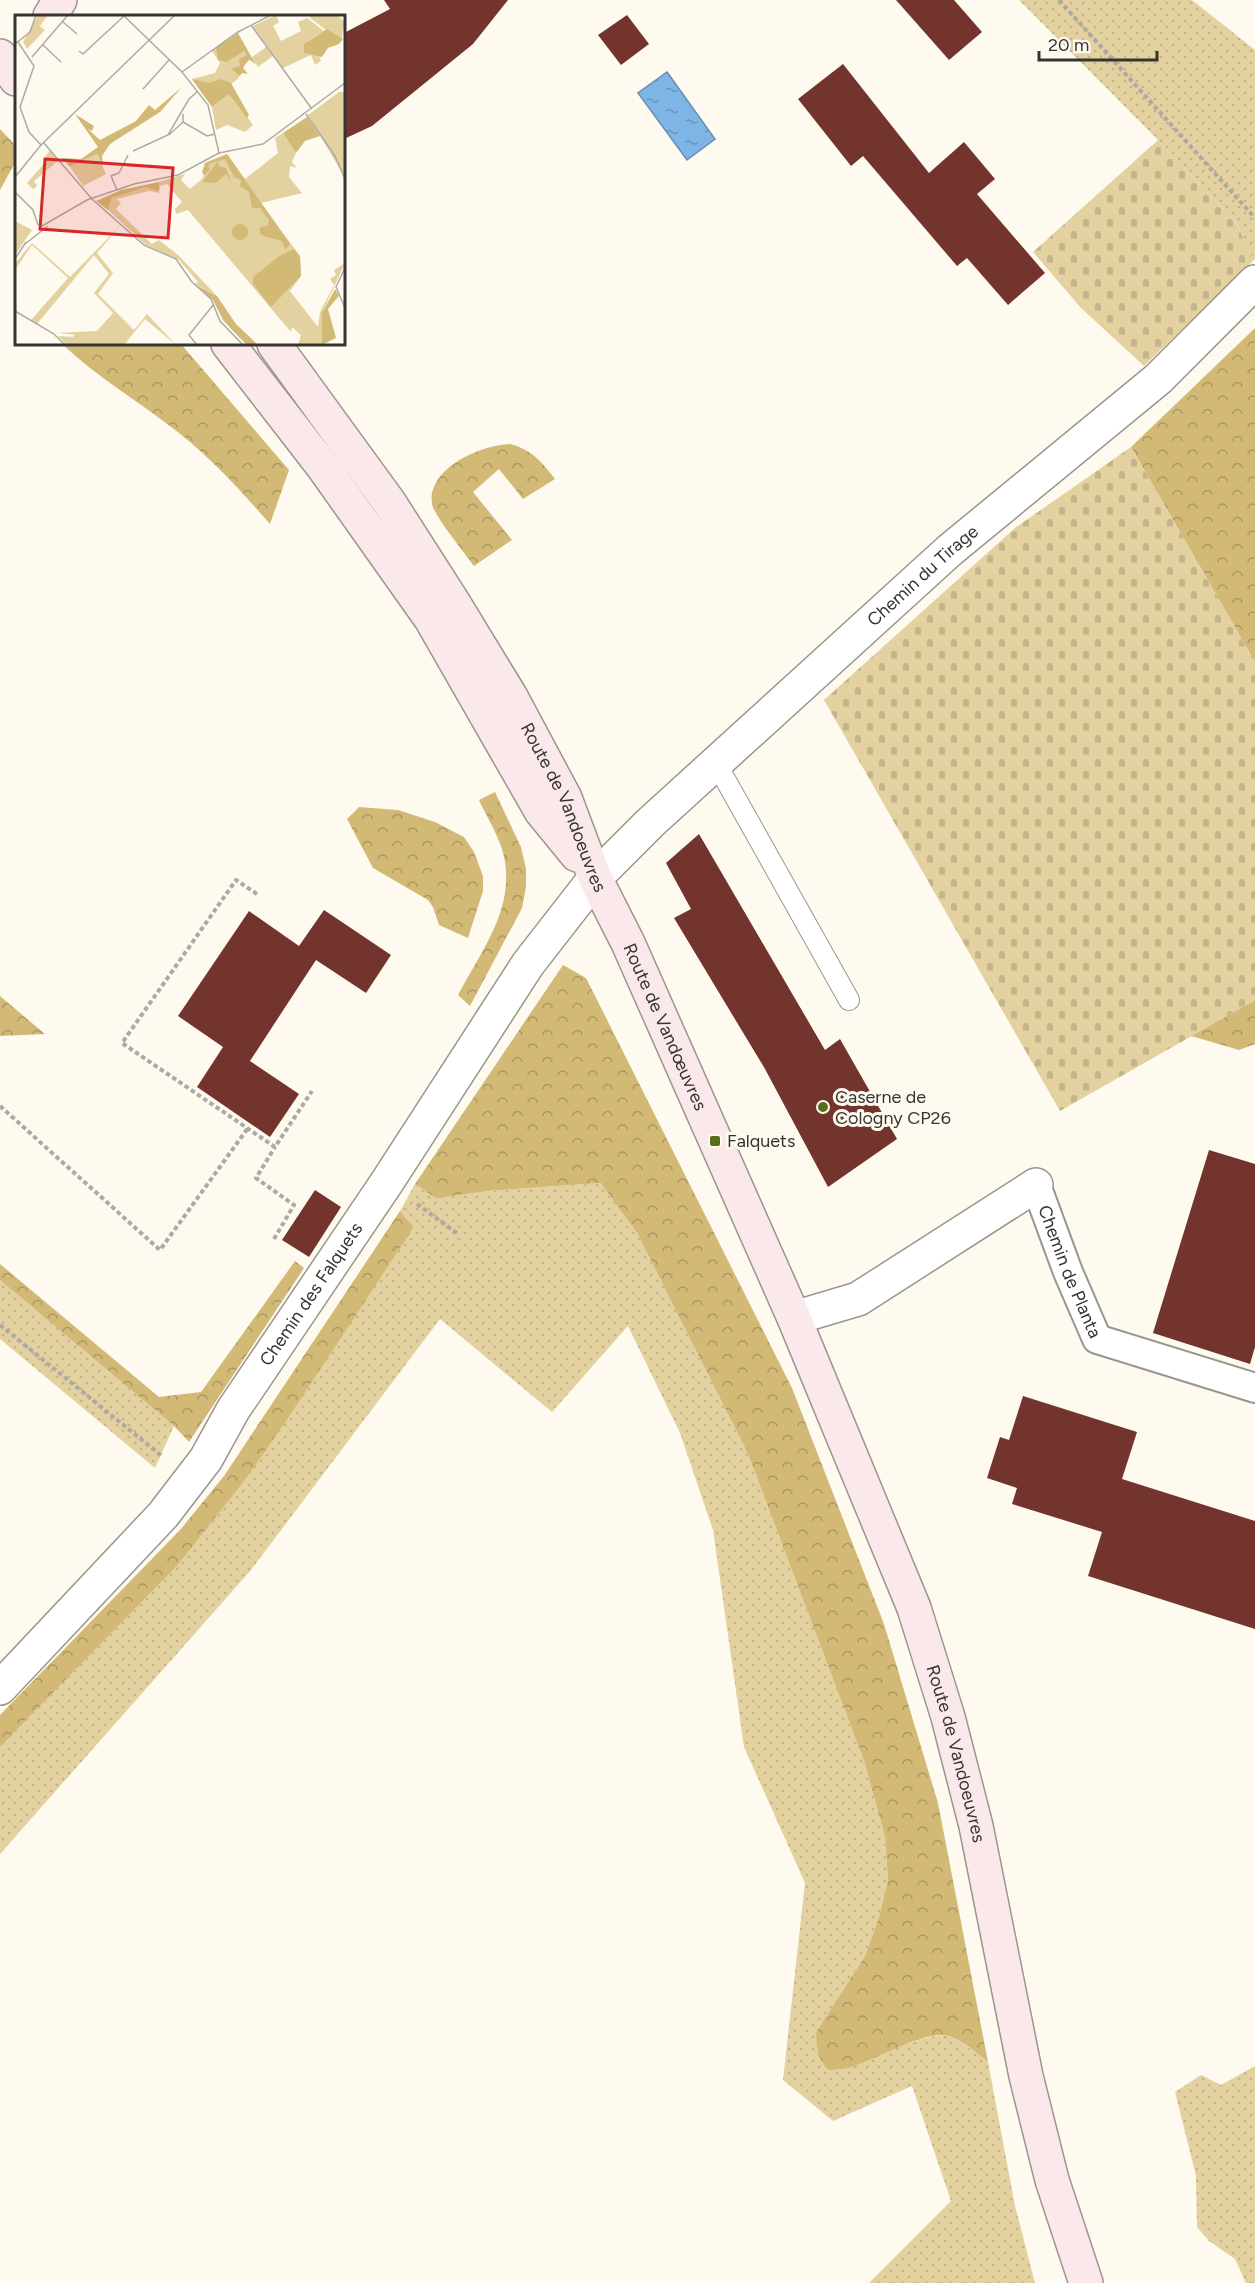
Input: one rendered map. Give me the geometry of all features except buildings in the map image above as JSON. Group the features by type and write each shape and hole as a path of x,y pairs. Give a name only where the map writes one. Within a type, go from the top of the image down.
{"main road":[{"path":"0,46 15,41"},
{"path":"0,56 15,78"},
{"name":"Route de Vandoeuvres","path":"229,345 324,468 511,698 565,798 595,878"},
{"name":"Route de Vandoeuvres","path":"275,345 389,502 442,611"},
{"name":"Route de Vandœuvres","path":"595,878 628,943 761,1245"},
{"name":"Route de Vandoeuvres","path":"761,1245 794,1318 914,1608 941,1695 975,1820 1031,2096 1052,2180 1086,2283"}],"street":[{"name":"Chemin du Tirage","path":"595,878 650,822 950,550 1158,380 1255,282"},
{"name":"Chemin des Falquets","path":"0,1688 163,1515 206,1460 233,1410 387,1182 528,963 595,878"},
{"path":"794,1318 858,1299 1036,1185"},
{"name":"Chemin de Planta","path":"1036,1185 1068,1272 1097,1339 1255,1388"}],"lane":[{"path":"716,763 849,1000"}],"path":[{"path":"1059,0 1255,218"},
{"path":"257,894 236,880 122,1043 275,1147"},
{"path":"274,1239 294,1205 256,1178 312,1091"},
{"path":"0,1106 160,1250 248,1128"},
{"path":"387,1182 458,1234"},
{"path":"0,1325 190,1480"}],"green space":[{"path":"1019,0 1192,0 1255,50 1255,259 1253,261 1237,224 1158,140"},
{"path":"0,129 15,145 15,163 0,190"},
{"path":"1158,140 1237,224 1253,261 1144,366 1081,308 1033,252"},
{"path":"1255,328 1255,662 1131,447"},
{"path":"63,345 182,345 289,470 270,524 192,443 90,368"},
{"path":"510,444 536,457 555,479 523,499 499,469 473,492 512,540 474,566 434,509 433,491 447,469 458,461 485,449"},
{"path":"1131,447 1255,662 1255,1000 1060,1111 824,700 1015,528"},
{"path":"495,792 521,847 526,869 526,887 522,908 470,1006 458,995 496,924 506,886 506,867 501,846 479,800"},
{"path":"359,807 398,810 435,822 464,837 474,852 483,876 483,891 468,938 439,925 428,900 373,868 347,819"},
{"path":"563,965 586,978 792,1388 884,1624 938,1803 988,2062 959,2041 949,2036 939,2035 913,2041 848,2068 829,2070 820,2057 816,2032 865,1956 879,1917 888,1880 885,1837 864,1761 748,1454 637,1233 601,1183 488,1191 436,1198 415,1184"},
{"path":"0,996 45,1034 0,1036"},
{"path":"1255,1000 1255,1044 1239,1050 1191,1036"},
{"path":"602,1183 637,1233 748,1454 864,1761 885,1837 888,1880 879,1917 865,1956 816,2032 848,2068 914,2041 941,2035 959,2041 988,2062 1015,2206 1035,2283 869,2283 951,2201 912,2086 833,2121 783,2080 805,1883 744,1747 713,1530 680,1433 628,1326 552,1412 440,1319 251,1570 0,1854 0,1747 177,1566 244,1480 414,1227 400,1211 415,1184 436,1197"},
{"path":"400,1211 414,1227 244,1481 177,1566 0,1747 0,1715 180,1530 224,1476"},
{"path":"295,1261 304,1268 189,1442 174,1426 0,1280 0,1264 159,1397 201,1392"},
{"path":"0,1280 174,1426 155,1468 0,1339"},
{"path":"1255,2066 1255,2283 1246,2283 1235,2259 1209,2241 1197,2227 1196,2176 1175,2092 1201,2075 1221,2085"}],"water":[{"path":"667,72 715,139 687,160 638,93"}],"place":[{"name":"Caserne de Cologny CP26","path":"823,1107"},
{"name":"Falquets","path":"715,1141"}]}
